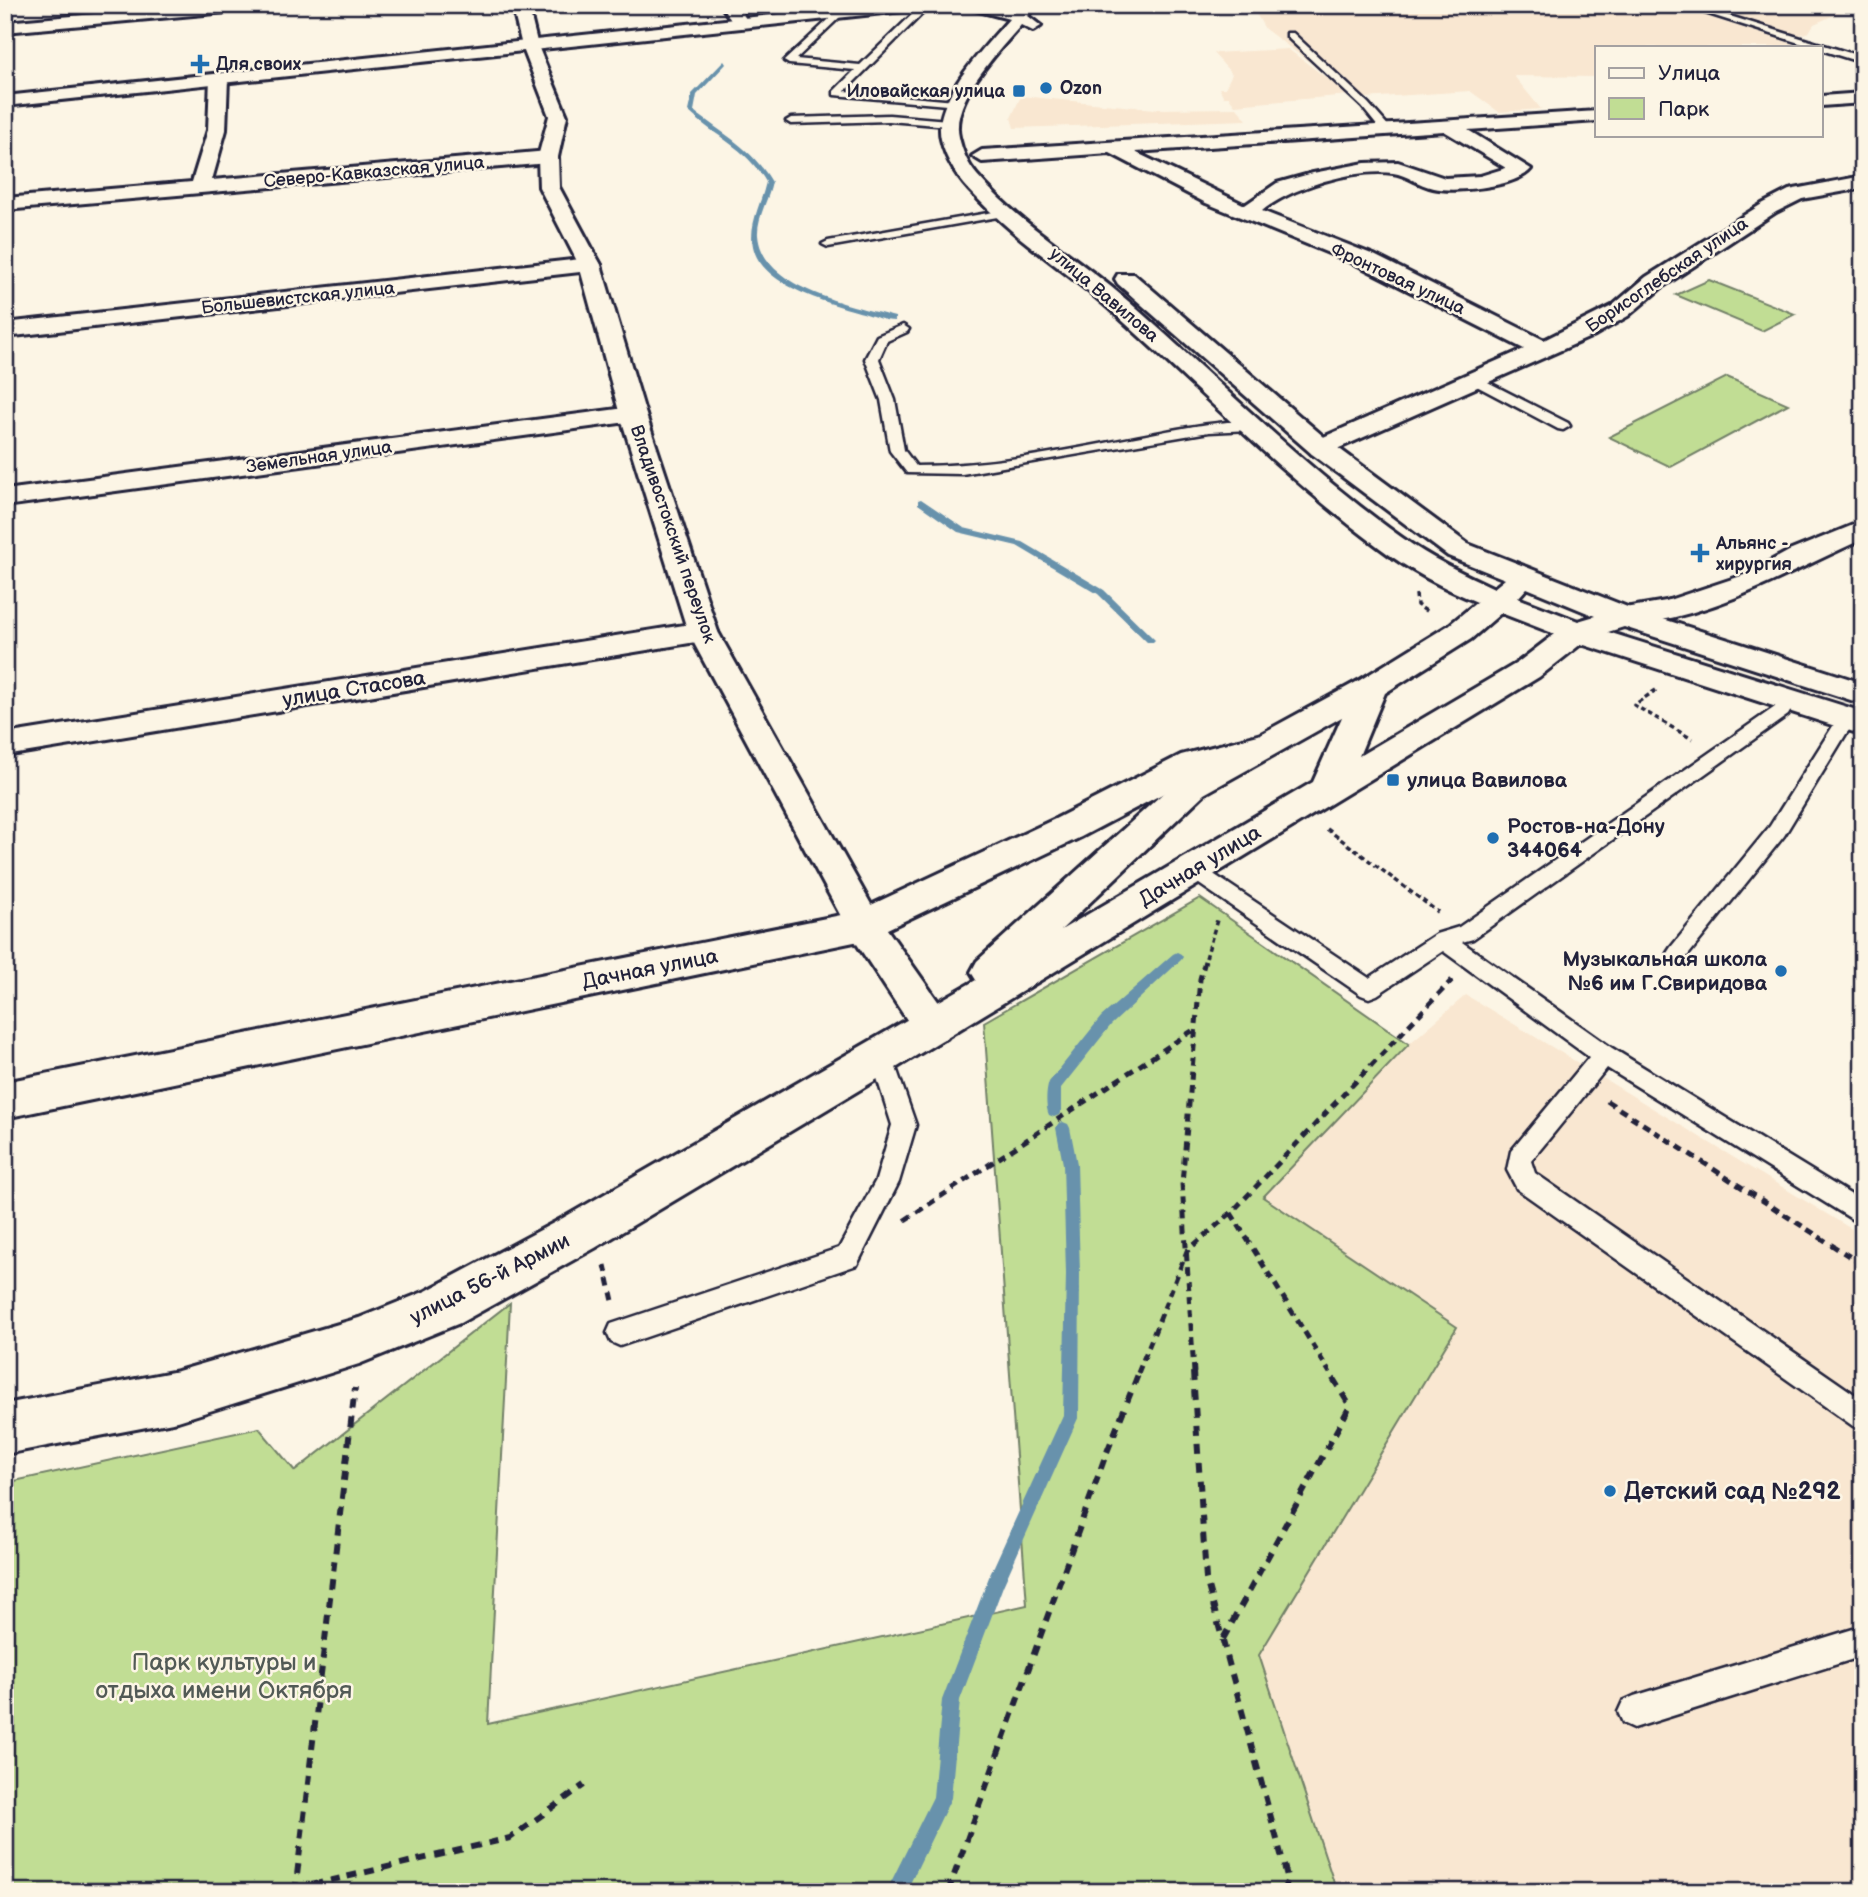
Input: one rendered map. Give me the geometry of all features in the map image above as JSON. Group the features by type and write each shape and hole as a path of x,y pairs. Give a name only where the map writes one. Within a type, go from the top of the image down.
{"street":[{"path":"5,27 249,5"},
{"name":"Владивостокский переулок","path":"520,5 530,46 558,116 548,158 549,187 590,265 633,415 703,632 863,925 933,1026"},
{"path":"729,5 740,22"},
{"path":"5,101 912,5"},
{"path":"973,5 1031,16"},
{"path":"1031,16 974,73 967,126 1115,149 1595,116"},
{"path":"200,188 217,130 219,78"},
{"path":"1822,101 1863,98"},
{"name":"улица Вавилова","path":"967,126 956,156 967,175 1005,213 1117,303 1250,426 1381,536 1428,567 1496,601 1577,632 1788,700 1858,712"},
{"name":"улица Вавилова","path":"967,126 1007,188 1029,208 1147,295 1321,448 1458,550 1524,579 1858,712"},
{"path":"1248,212 1263,203 1271,193 1289,185 1372,169 1391,167 1413,170 1435,183 1453,184 1477,181 1521,169 1448,126"},
{"name":"Фронтовая улица","path":"1115,149 1213,200 1366,260 1545,350"},
{"name":"Северо-Кавказская улица","path":"5,204 548,158"},
{"name":"Борисоглебская улица","path":"1321,448 1545,350 1620,311 1654,282 1769,208 1796,194 1863,182"},
{"name":"Большевистская улица","path":"5,330 590,265"},
{"name":"Земельная улица","path":"5,498 633,415"},
{"name":"Дачная улица","path":"933,1026 1528,670 1577,632 1624,617 1671,609 1757,580 1799,557 1863,529"},
{"name":"Дачная улица","path":"933,1026 1192,786 1262,744 1371,687 1460,632 1524,579"},
{"name":"улица Стасова","path":"5,745 703,632"},
{"path":"1326,790 1371,687"},
{"name":"Дачная улица","path":"5,1100 863,925 1068,828 1193,763 1262,744"},
{"name":"улица 56-й Армии","path":"5,1429 178,1396 359,1341 443,1307 595,1224 933,1026"}],"lane":[{"path":"928,5 837,93 967,126"},
{"path":"1684,5 1817,46"},
{"path":"840,12 789,61 860,68"},
{"path":"1290,35 1365,106 1387,131"},
{"path":"1822,47 1863,60"},
{"path":"791,121 889,118 967,126"},
{"path":"828,244 1005,213"},
{"path":"903,329 882,339 872,359 888,400 897,451 912,470 962,470 1209,428 1250,426"},
{"path":"1476,380 1563,426"},
{"path":"1193,870 1368,989 1443,940 1466,933 1782,711 1788,700"},
{"path":"1678,953 1777,831 1858,712"},
{"path":"1443,940 1604,1055 1863,1214"},
{"path":"1604,1055 1519,1158 1519,1170 1526,1181 1863,1416"},
{"path":"620,1333 848,1257 887,1182 904,1125 881,1056"},
{"path":"1634,1712 1863,1641"}],"path":[{"path":"1663,722 1702,745"},
{"path":"1326,829 1466,933"},
{"path":"1226,892 1200,979 1182,1183 1206,1579 1288,1880 1282,1892"},
{"path":"948,1892 1105,1457 1187,1251 1231,1213 1472,959"},
{"path":"848,1257 1195,1029"},
{"path":"1581,1083 1863,1265"},
{"path":"1223,1640 1350,1406 1231,1213"},
{"path":"595,1224 620,1333"},
{"path":"359,1341 295,1890 510,1838 584,1785"}],"shaded area":[{"path":"1251,5 1671,5 1800,46 1595,46 1595,77 1514,76 1541,109 1499,112 1470,91 1365,98 1342,75 1328,76 1265,29"},
{"path":"1692,5 1857,5 1814,24 1809,32 1793,37"},
{"path":"1288,49 1349,95 1235,105 1229,97 1224,97 1219,88 1225,88 1232,74 1213,53"},
{"path":"1021,96 1155,109 1237,108 1247,120 1014,128 1011,118"},
{"name":"Детский сад №292","path":"1466,995 1863,1236 1863,1892 1337,1892 1259,1655 1457,1327 1262,1197 1409,1044"}],"green space":[{"path":"1709,280 1795,314 1762,331 1676,295"},
{"path":"1727,377 1788,404 1671,467 1609,437"},
{"name":"Парк культуры и отдыха имени Октября","path":"1200,898 1409,1044 1263,1197 1457,1327 1259,1655 1337,1892 5,1892 5,1483 259,1428 295,1471 510,1303 488,1724 1027,1605 984,1022"}],"waterway":[{"path":"724,63 694,95 691,111 753,158 769,182 755,234 758,253 769,268 807,292 892,319"},
{"path":"921,502 961,530 1020,544 1101,592 1150,640"},
{"path":"1054,1111 1054,1086 1106,1021 1177,957"},
{"path":"896,1892 942,1798 951,1700 995,1583 1071,1416 1073,1274 1070,1164 1063,1128"}],"place":[{"name":"Для своих","path":"200,64"},
{"name":"Ozon","path":"1046,88"},
{"name":"Иловайская улица","path":"1019,91"},
{"name":"Альянс - хирургия","path":"1700,553"},
{"name":"улица Вавилова","path":"1393,780"},
{"name":"Ростов-на-Дону 344064","path":"1493,838"},
{"name":"Музыкальная школа №6 им Г.Свиридова","path":"1781,971"},
{"name":"Детский сад №292","path":"1610,1491"}]}
